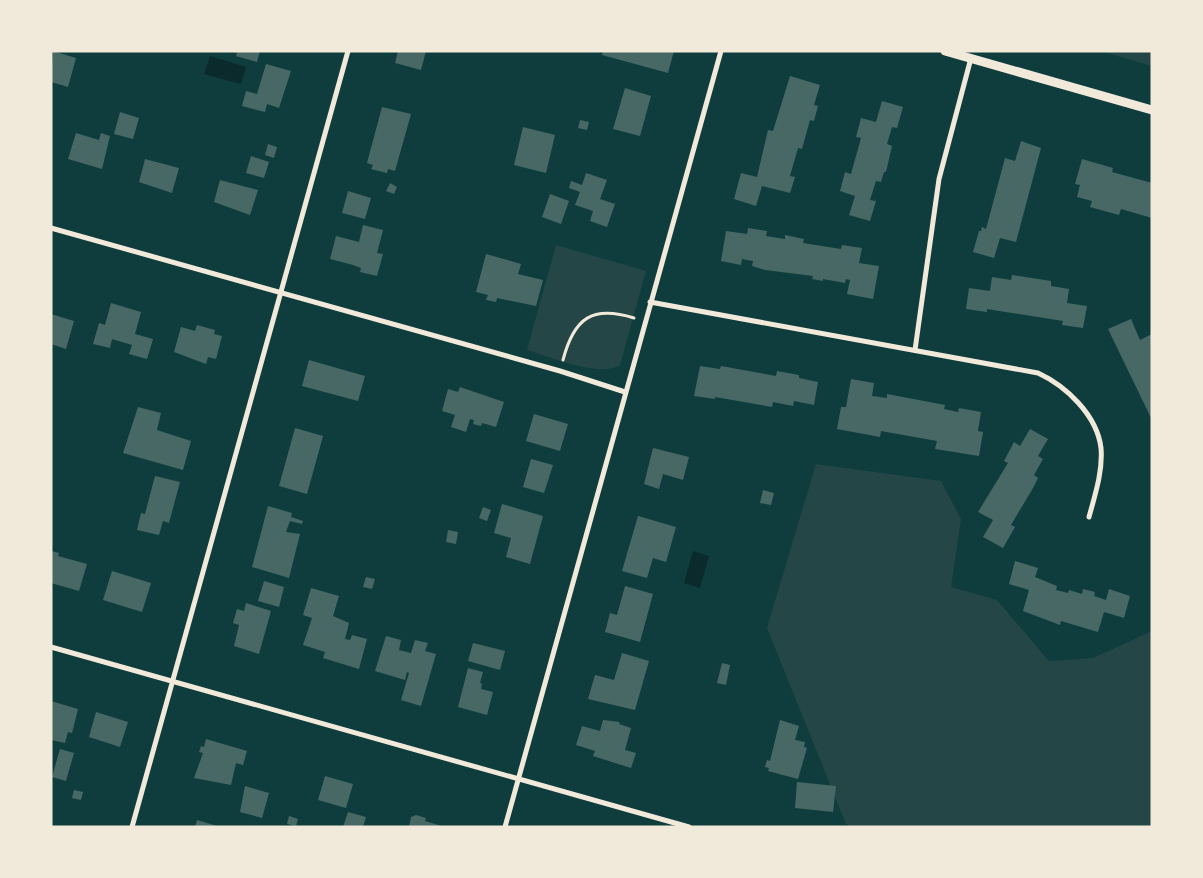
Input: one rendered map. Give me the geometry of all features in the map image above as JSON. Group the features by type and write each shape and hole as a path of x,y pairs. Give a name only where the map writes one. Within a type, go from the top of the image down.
{"street":[{"path":"132,827 348,51"},
{"path":"505,827 721,51"},
{"path":"945,51 1152,110"},
{"path":"915,350 939,179 971,58"},
{"path":"51,228 560,371 625,392"},
{"path":"650,302 1038,373 1056,382 1074,396 1086,414 1101,447 1099,480 1089,517"},
{"path":"51,647 689,827"}],"path":[{"path":"560,371 572,333 582,319 596,315 620,314 645,321"}],"shaded area":[{"path":"1100,51 1152,51 1152,66"},
{"path":"210,56 246,67 241,84 204,74"},
{"path":"556,245 646,271 620,365 600,369 587,368 527,350"},
{"path":"816,464 941,481 961,519 951,587 997,600 1049,661 1093,658 1152,631 1152,827 851,827 846,824 767,628"},
{"path":"693,551 709,556 700,588 684,583"}],"building":[{"path":"53,51 76,58 68,87 51,82"},
{"path":"260,51 257,62 236,56 237,53 234,52"},
{"path":"398,51 426,51 421,70 395,63"},
{"path":"603,51 674,51 668,73 602,55"},
{"path":"266,64 291,71 279,108 267,104 265,112 242,106 246,91 257,94"},
{"path":"790,76 820,85 814,105 818,106 814,121 810,120 802,149 798,148 790,176 795,177 790,193 762,186 756,206 734,199 741,173 757,177 768,130 773,131"},
{"path":"625,88 651,96 640,136 613,129"},
{"path":"882,101 903,107 897,128 892,127 887,144 892,146 886,172 884,172 881,182 876,181 870,200 876,201 870,221 849,215 855,196 840,191 845,172 851,174 861,138 856,137 861,118 876,122"},
{"path":"382,107 411,114 395,171 388,169 387,173 371,169 373,165 367,163"},
{"path":"120,112 139,118 133,139 114,134"},
{"path":"580,120 589,122 587,130 578,128"},
{"path":"523,127 555,135 546,173 514,165"},
{"path":"76,133 99,140 101,133 110,136 102,169 68,159"},
{"path":"1021,141 1041,148 1016,242 1000,238 994,258 973,252 979,231 981,231 982,227 986,229 1005,158 1015,161"},
{"path":"268,144 277,147 274,158 265,155"},
{"path":"251,156 269,162 264,178 246,173"},
{"path":"145,159 179,168 172,193 139,182"},
{"path":"1082,159 1113,168 1112,172 1152,183 1152,218 1121,209 1119,215 1090,207 1092,201 1077,197 1080,185 1075,184"},
{"path":"586,173 607,180 600,199 615,204 607,227 590,221 593,211 575,205 580,192 569,188 571,181 582,185"},
{"path":"220,180 258,190 250,215 214,202"},
{"path":"390,183 397,187 394,194 386,191"},
{"path":"348,191 371,198 365,219 342,213"},
{"path":"550,194 569,201 561,224 542,217"},
{"path":"363,225 383,230 377,253 383,254 377,276 360,272 361,268 353,265 330,259 336,236 359,242"},
{"path":"748,228 767,231 766,236 785,239 785,235 804,239 803,243 841,249 842,245 862,248 859,263 879,266 873,299 847,294 850,280 846,279 845,283 823,279 823,281 812,279 813,276 765,270 752,266 753,261 742,259 741,265 721,261 726,231 747,234"},
{"path":"486,254 521,264 518,274 543,280 536,306 497,298 496,302 486,300 488,295 476,292"},
{"path":"1012,275 1051,281 1051,286 1069,289 1067,303 1087,306 1083,328 1062,325 1063,321 987,309 987,312 966,309 969,288 990,291 992,277 1011,280"},
{"path":"111,303 141,312 135,334 153,339 147,359 129,354 132,345 112,339 110,348 93,344 99,323 105,325"},
{"path":"51,314 74,321 66,349 51,344"},
{"path":"1131,319 1140,340 1152,334 1152,420 1108,329"},
{"path":"197,325 215,330 214,334 222,336 216,359 208,357 206,364 174,352 181,327 195,331"},
{"path":"309,360 365,376 358,401 302,386"},
{"path":"700,366 720,369 721,366 776,376 777,371 799,375 799,378 818,382 814,405 794,401 793,406 773,402 772,407 715,397 715,399 694,396"},
{"path":"851,379 874,383 872,396 887,398 887,394 945,405 944,409 958,412 959,408 981,412 978,431 983,432 979,456 935,449 937,441 881,431 880,437 837,429 841,407 846,407"},
{"path":"460,387 504,402 496,427 482,423 481,426 473,424 474,420 470,419 466,432 451,427 455,415 442,411 448,389 458,392"},
{"path":"138,407 161,413 157,430 191,441 183,470 123,453"},
{"path":"534,414 568,424 560,451 526,441"},
{"path":"295,428 323,436 307,494 279,486"},
{"path":"1030,429 1048,439 1038,456 1043,459 1034,475 1038,478 1011,525 1015,527 1003,548 983,537 993,520 978,512 1008,463 1004,461 1014,442 1020,446"},
{"path":"653,448 689,457 683,480 663,474 659,489 644,484"},
{"path":"531,459 553,465 544,493 523,487"},
{"path":"155,476 180,482 169,523 163,521 159,535 137,530 141,513 145,514"},
{"path":"763,490 774,493 771,505 760,503"},
{"path":"502,504 543,516 530,564 506,557 511,538 494,533"},
{"path":"268,506 292,513 291,517 303,521 302,524 290,521 286,532 300,534 289,578 252,567"},
{"path":"483,507 491,510 487,521 479,518"},
{"path":"638,516 676,527 666,562 653,558 647,578 622,571"},
{"path":"448,530 458,532 456,544 446,542"},
{"path":"51,551 59,553 58,556 87,564 79,591 51,583"},
{"path":"1015,561 1038,568 1035,577 1057,586 1056,590 1068,593 1069,590 1082,594 1083,589 1095,592 1094,596 1106,600 1109,589 1130,596 1124,618 1104,612 1098,632 1061,621 1060,625 1023,611 1029,590 1009,584"},
{"path":"112,571 151,583 142,612 103,600"},
{"path":"366,577 375,579 372,589 363,587"},
{"path":"264,581 284,587 279,607 258,601"},
{"path":"625,586 653,594 640,642 605,632 610,613 617,615"},
{"path":"311,588 339,596 333,616 349,623 345,639 350,640 352,635 367,639 359,669 323,658 325,652 303,645 312,618 303,615"},
{"path":"246,603 271,611 259,654 234,646 239,625 233,623 237,609 244,611"},
{"path":"386,636 401,640 399,650 411,653 415,640 428,643 425,651 436,654 421,706 401,700 409,673 407,672 405,680 375,671"},
{"path":"473,643 505,651 500,670 468,661"},
{"path":"622,653 649,661 635,710 588,699 595,675 614,680"},
{"path":"722,663 730,665 726,685 717,683"},
{"path":"468,668 483,672 480,683 482,684 481,689 493,692 487,715 458,707"},
{"path":"51,701 78,709 72,733 68,732 65,743 51,740"},
{"path":"96,712 128,722 120,747 89,737"},
{"path":"603,720 620,722 619,724 631,728 625,750 636,753 631,768 593,756 595,751 576,745 582,726 600,731"},
{"path":"780,720 799,726 795,740 805,742 804,747 807,748 798,779 768,771 769,768 765,767 767,760 770,761"},
{"path":"206,739 247,751 243,765 236,763 231,785 194,778 203,753 199,752 201,746 204,747"},
{"path":"60,749 74,753 66,781 52,777"},
{"path":"325,776 353,784 346,808 318,800"},
{"path":"797,782 836,786 833,812 795,808"},
{"path":"245,786 269,793 262,818 240,812"},
{"path":"74,790 83,792 81,800 72,798"},
{"path":"348,812 366,817 363,827 343,827"},
{"path":"416,815 426,818 425,821 445,827 409,827 411,817"},
{"path":"289,816 298,819 296,826 287,824"},
{"path":"197,820 217,826 217,827 195,827"}]}
